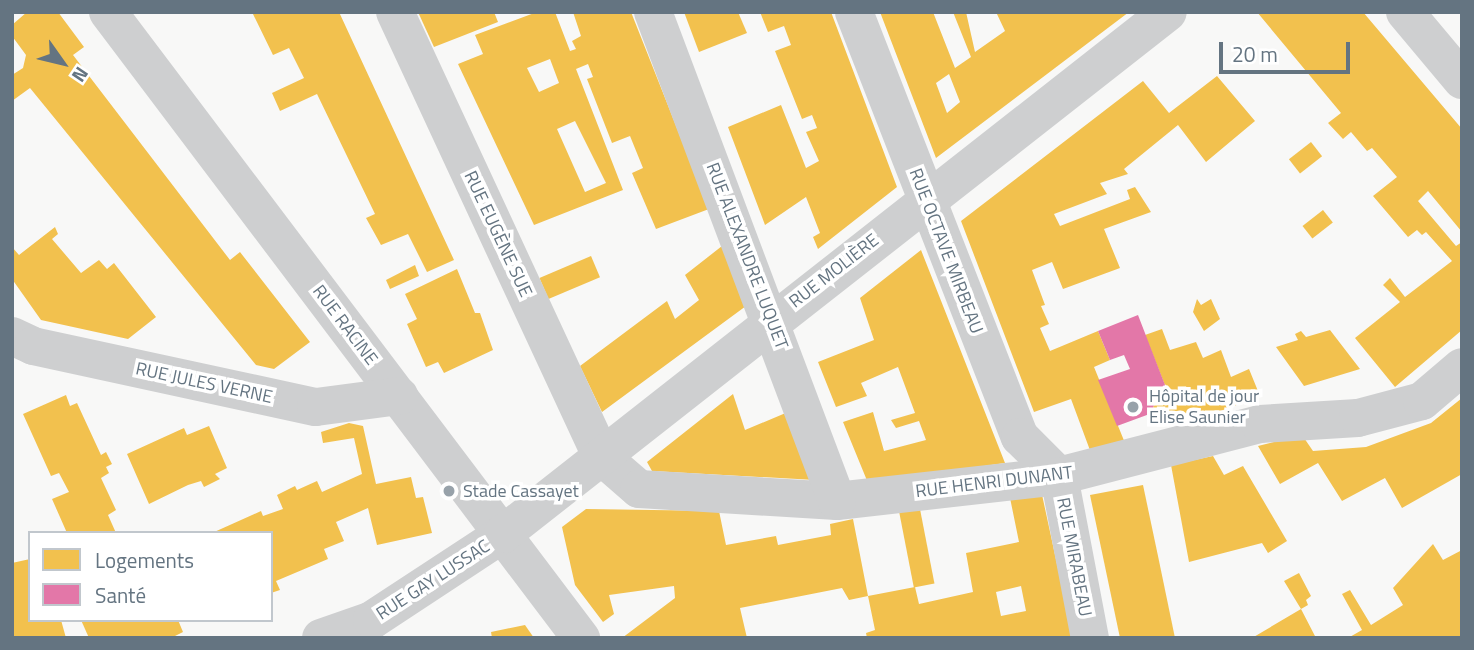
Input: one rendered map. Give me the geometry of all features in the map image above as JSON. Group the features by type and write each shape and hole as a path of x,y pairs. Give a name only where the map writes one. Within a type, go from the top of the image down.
{"street":[{"name":"RUE RACINE","path":"108,12 581,638"},
{"name":"RUE EUGÈNE SUE","path":"395,12 602,457"},
{"name":"RUE ALEXANDRE LUQUET","path":"653,12 772,320 837,501"},
{"name":"RUE OCTAVE MIRBEAU","path":"854,12 1020,438 1059,476"},
{"name":"RUE MOLIÈRE","path":"503,534 926,199 1168,12"},
{"path":"1405,12 1462,80"},
{"name":"RUE JULES VERNE","path":"12,336 33,346 316,407 399,396"},
{"name":"RUE HENRI DUNANT","path":"602,457 639,489 837,501 1059,476 1260,424 1358,418 1422,401 1462,367"},
{"name":"RUE MIRABEAU","path":"1059,476 1090,638"},
{"name":"RUE GAY LUSSAC","path":"321,638 372,620 503,534"}],"building: Logements":[{"path":"27,12 58,12 84,47 73,55 230,260 240,252 310,342 274,369 256,365 30,88 12,101 12,75 23,68 26,55 12,36 12,25"},
{"path":"252,12 339,12 454,260 427,272 408,234 381,245 366,218 375,214 317,94 280,111 272,93 304,78 289,48 273,55"},
{"path":"418,12 494,12 498,22 434,47"},
{"path":"537,12 555,12 570,51 576,49 572,41 581,36 573,12 631,12 709,209 656,229 632,173 643,168 630,136 612,143 587,79 593,77 588,64 576,69 623,190 534,225 458,64 483,54 475,35","holes":["550,59 559,83 539,92 527,68","575,121 606,183 585,192 557,129"]},
{"path":"684,12 738,12 747,33 699,52"},
{"path":"760,12 831,12 897,187 818,249 813,237 820,233 806,197 765,225 728,127 781,105 806,168 819,161 806,132 817,128 812,115 802,119 775,51 791,45 784,26 768,32"},
{"path":"880,12 933,12 955,68 971,57 953,12 966,12 975,52 1005,31 996,12 1129,12 936,158","holes":["949,74 960,102 947,113 936,83"]},
{"path":"1257,12 1363,12 1462,129 1462,232 1428,191 1418,201 1456,246 1462,242 1462,330 1395,387 1355,338 1400,302 1383,285 1390,278 1405,297 1452,261 1426,232 1422,235 1417,230 1408,237 1373,196 1397,177 1372,148 1367,151 1351,132 1343,139 1328,123 1341,113"},
{"path":"1217,76 1255,121 1206,162 1178,125 1124,169 1128,174 1100,183 1107,194 1054,214 1060,226 1130,199 1127,190 1135,187 1151,212 1104,229 1120,268 1063,289 1052,262 1032,270 1045,305 1041,306 1049,324 1040,328 1050,351 1098,331 1110,360 1094,367 1125,443 1091,453 1071,399 1034,412 961,221 1143,81 1169,113"},
{"path":"1311,142 1322,156 1300,173 1289,159"},
{"path":"1323,210 1333,223 1312,239 1303,226"},
{"path":"55,227 58,234 52,239 81,273 99,260 107,269 114,263 156,317 128,339 41,320 12,279 12,247 19,255"},
{"path":"722,246 746,306 602,412 580,366 667,301 675,319 699,300 685,275"},
{"path":"921,250 1005,463 868,483 843,422 873,412 884,451 926,440 919,421 896,428 891,420 915,413 898,367 861,383 867,396 836,407 818,362 874,340 860,298"},
{"path":"591,256 600,277 548,299 539,278"},
{"path":"415,265 419,276 390,289 386,280"},
{"path":"457,269 475,313 480,313 493,350 444,373 438,362 426,367 407,324 417,319 405,294"},
{"path":"1197,299 1201,305 1211,299 1220,319 1204,331 1193,312"},
{"path":"1162,329 1170,350 1196,342 1203,358 1221,350 1231,377 1249,369 1260,396 1181,426 1177,415 1159,421 1153,406 1170,398 1145,335"},
{"path":"1330,330 1360,369 1304,386 1276,347 1298,340 1295,334 1301,331 1306,337"},
{"path":"733,394 745,430 788,412 815,480 652,471 647,462"},
{"path":"66,395 70,406 77,403 101,455 106,452 112,464 106,467 109,473 101,478 116,510 108,515 115,531 66,531 52,499 69,492 59,473 51,476 23,414"},
{"path":"1462,398 1462,474 1402,508 1385,478 1342,501 1318,463 1280,484 1258,446 1302,435 1313,451 1366,447 1431,423"},
{"path":"349,423 363,426 376,484 411,477 416,498 423,497 432,533 377,545 368,508 336,522 344,541 324,549 328,559 276,581 280,590 273,592 273,531 216,531 261,511 263,516 283,509 277,495 295,486 297,490 317,481 322,492 362,474 354,438 323,443 321,432"},
{"path":"209,426 227,468 215,474 220,479 204,487 201,481 188,485 149,504 127,454 184,428 187,435"},
{"path":"1213,456 1224,475 1243,466 1287,541 1268,553 1262,543 1189,562 1171,465"},
{"path":"1143,485 1175,638 1120,638 1090,495"},
{"path":"1041,490 1073,638 867,638 866,633 875,630 868,596 915,587 919,604 973,592 966,553 1019,542 1009,493","holes":["1021,586 1026,611 1001,616 996,592"]},
{"path":"919,504 934,584 914,588 898,508"},
{"path":"586,509 719,511 726,545 776,536 778,545 831,535 830,524 853,519 868,596 849,600 842,588 740,608 747,638 622,638 675,598 674,586 609,595 614,614 603,622 575,585 562,527"},
{"path":"1433,544 1443,560 1462,550 1462,638 1348,638 1362,630 1342,594 1350,590 1371,625 1403,605 1393,588"},
{"path":"28,559 28,622 62,622 66,638 12,638 12,563"},
{"path":"1299,573 1311,596 1306,600 1308,605 1301,609 1284,581"},
{"path":"1301,609 1316,638 1252,638"},
{"path":"82,622 179,622 183,632 171,638 89,638"},
{"path":"525,625 534,638 492,638 491,632"}],"building: Santé":[{"path":"1138,315 1170,398 1153,406 1155,412 1117,426 1098,380 1130,369 1124,355 1110,360 1098,331"}],"place":[{"name":"Hôpital de jour Elise Saunier","path":"1133,407"},
{"name":"Stade Cassayet","path":"449,491"}]}
